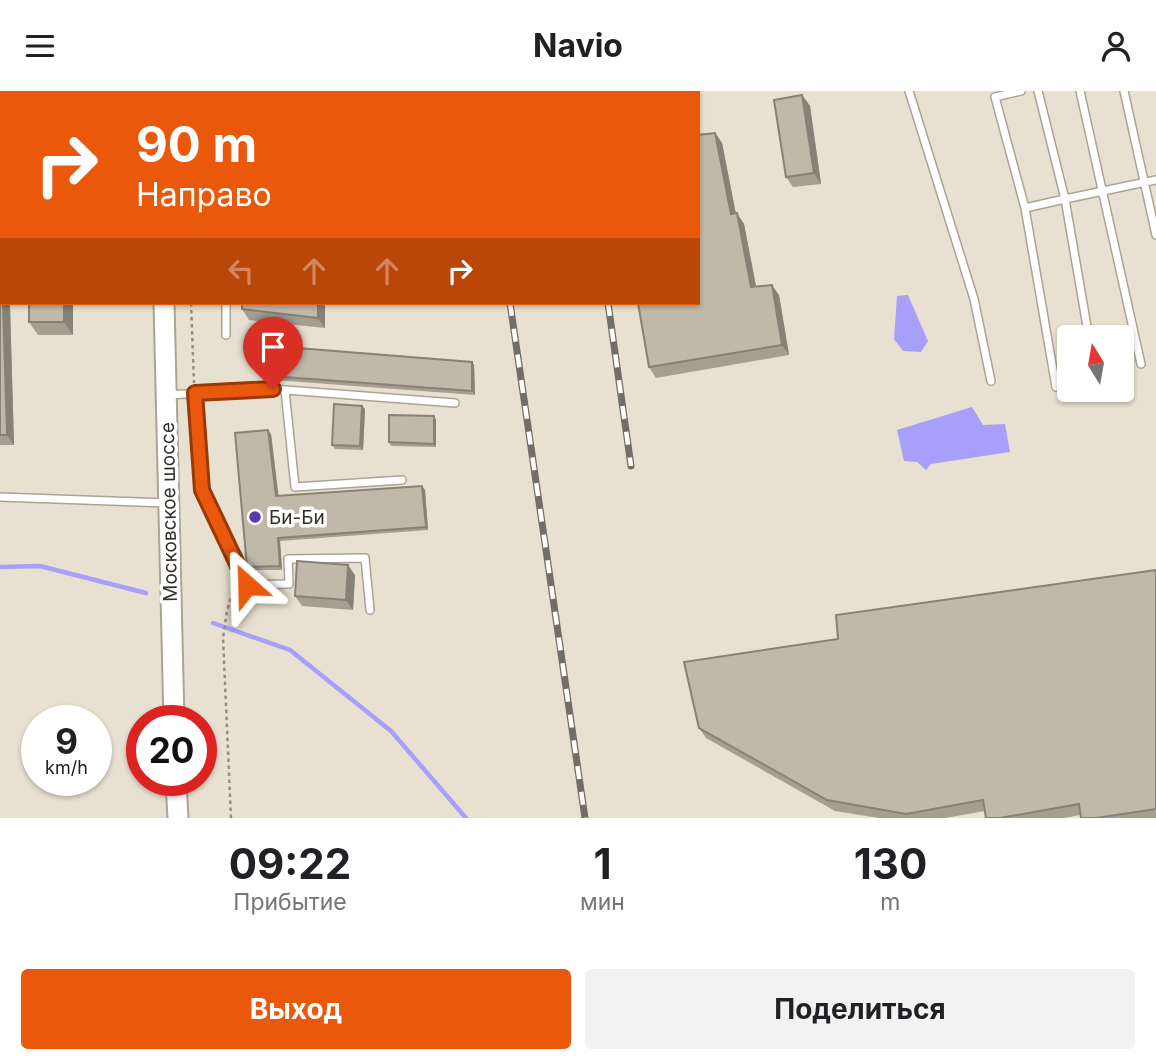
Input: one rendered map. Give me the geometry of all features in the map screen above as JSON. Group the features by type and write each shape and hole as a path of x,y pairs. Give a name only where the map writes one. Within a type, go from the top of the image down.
{"main road":[{"name":"Московское шоссе","path":"164,305 174,705"},
{"path":"176,796 177,818"}],"lane":[{"path":"909,91 974,299 991,381"},
{"path":"1021,91 995,97 1025,208 1057,387"},
{"path":"1038,91 1065,199 1087,325"},
{"path":"1080,91 1141,364"},
{"path":"1124,91 1156,235"},
{"path":"1025,208 1156,180"},
{"path":"226,305 226,335"},
{"path":"166,395 285,390 455,403"},
{"path":"285,390 295,487 402,480"},
{"path":"195,393 202,490 247,585 289,584 288,559 365,558 370,610"},
{"path":"0,497 169,503"}],"path":[{"path":"191,305 195,393"},
{"path":"231,818 223,638 227,611 235,587 237,565"}],"shaded area":[{"path":"908,295 928,341 921,352 903,351 894,339 897,296"},
{"path":"972,407 983,425 1005,424 1010,452 931,464 926,470 917,462 904,461 897,430"}],"building":[{"path":"802,95 814,173 786,177 774,100"},
{"path":"715,133 731,214 737,213 751,287 772,285 782,345 649,367 638,305 700,305 700,135"},
{"path":"0,305 3,305 7,435 0,435"},
{"path":"29,305 64,305 64,322 29,322"},
{"path":"242,305 318,305 318,318 242,309"},
{"path":"272,346 472,362 472,391 271,376"},
{"path":"334,404 362,406 360,446 332,445"},
{"path":"389,415 434,416 434,444 389,442"},
{"path":"268,430 276,496 422,486 426,527 278,538 280,566 247,567 235,433"},
{"path":"297,561 348,565 346,600 295,596"},
{"path":"1156,570 1156,809 1081,818 1079,804 986,818 983,800 906,814 827,800 699,728 684,662 838,639 836,615"}],"waterway":[{"path":"0,567 40,566 146,593"},
{"path":"213,623 290,650 391,731 466,818"}],"railway":[{"path":"510,305 585,818"},
{"path":"608,305 631,466"}],"place":[{"name":"Би-Би","path":"255,517"}],"route":[{"path":"247,585 202,490 195,393 273,389"}]}
